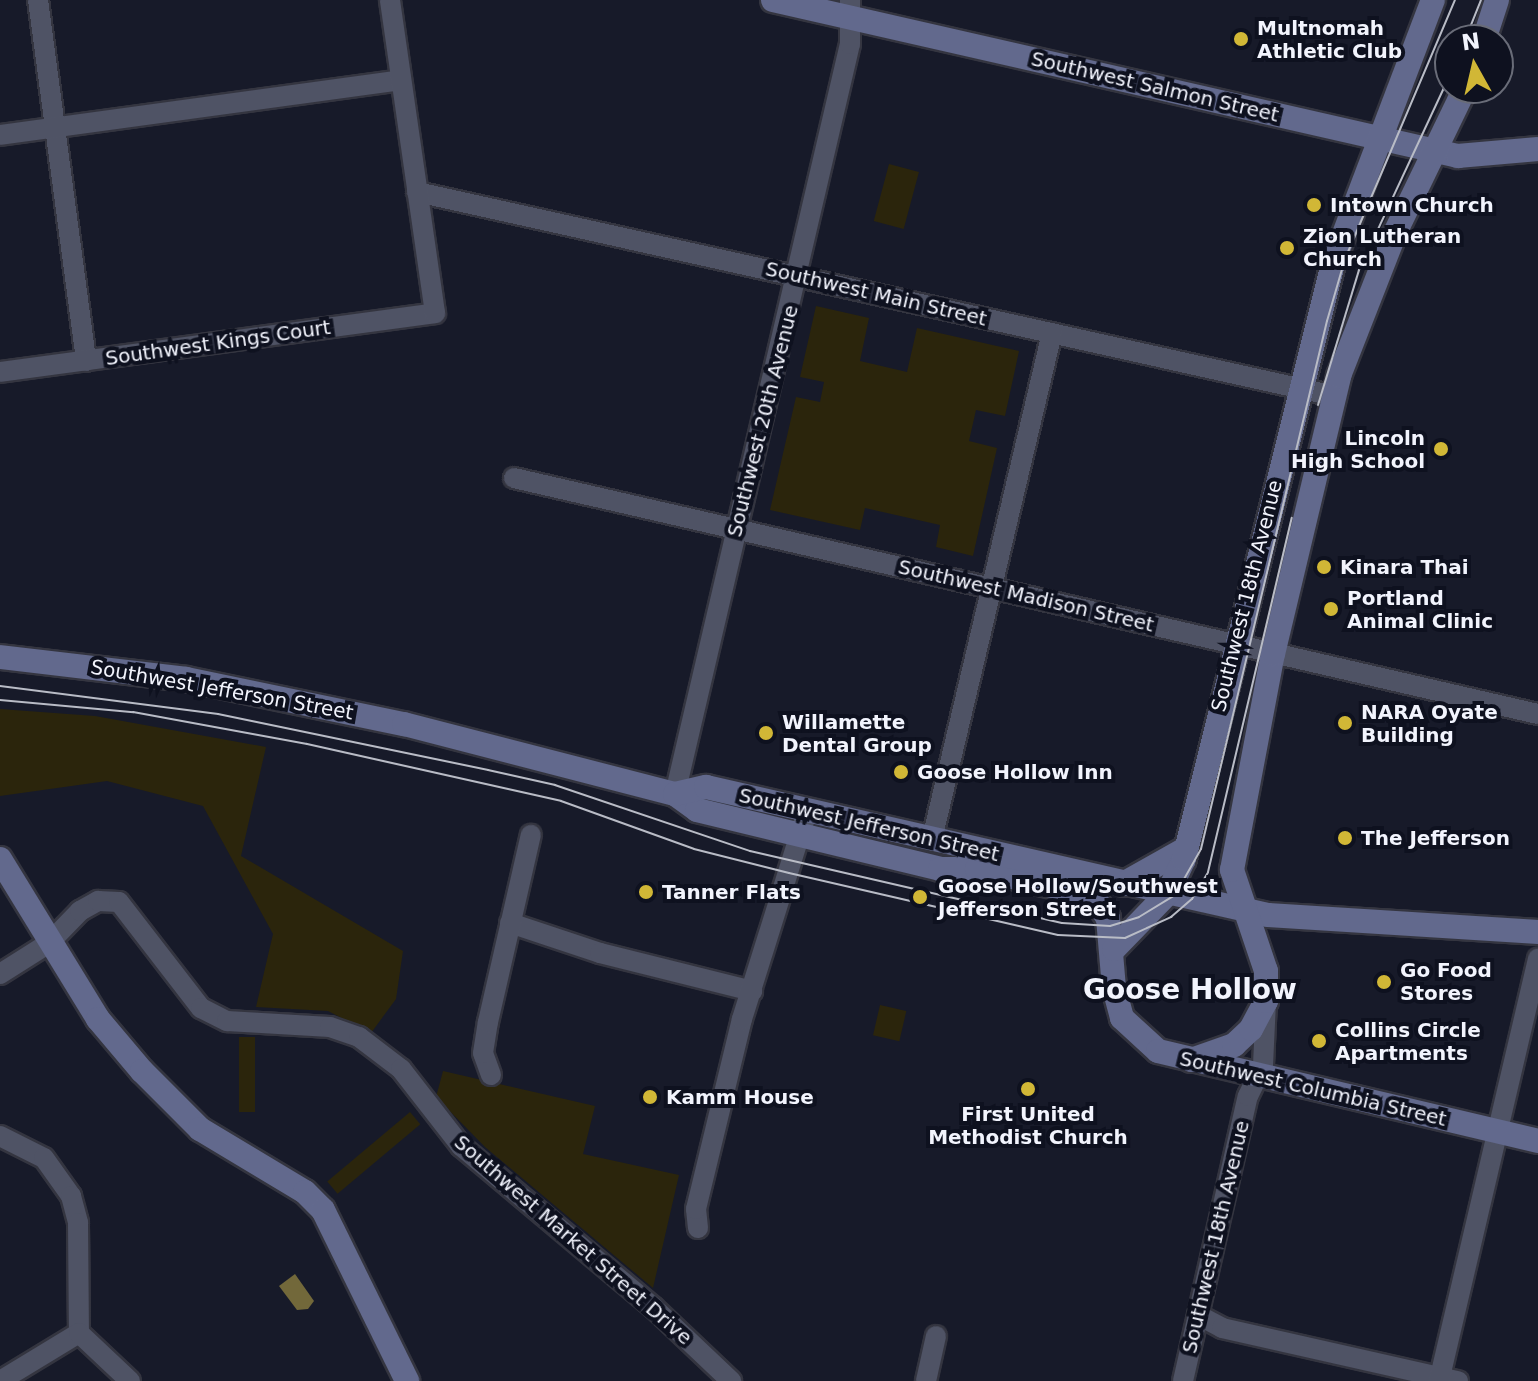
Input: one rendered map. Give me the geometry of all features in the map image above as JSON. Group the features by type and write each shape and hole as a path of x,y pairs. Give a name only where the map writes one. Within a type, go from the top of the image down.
{"main road":[{"name":"Southwest Salmon Street","path":"773,0 850,9 1436,151 1482,156 1538,149"},
{"name":"Southwest 18th Avenue","path":"1114,949 1168,893 1187,848 1298,388 1333,263 1433,0"},
{"path":"1489,24 1497,0"},
{"name":"Southwest 18th Avenue","path":"1266,1001 1266,971 1243,911 1232,857 1273,654 1334,396 1389,248 1458,104"},
{"name":"Southwest Jefferson Street","path":"0,657 247,691 492,744 675,794 697,810 800,836 940,869 977,869 1083,893 1095,899 1108,918 1114,949"},
{"name":"Southwest Jefferson Street","path":"675,794 706,787 1243,911 1538,932"},
{"path":"1123,884 1187,848"},
{"path":"0,859 98,1019 184,1115 305,1192 323,1210 407,1381"},
{"name":"Southwest Columbia Street","path":"1114,949 1116,1003 1127,1025 1158,1051 1257,1077 1538,1141"},
{"path":"1188,1060 1234,1045 1259,1018 1266,1001"}],"street":[{"path":"38,0 86,361"},
{"path":"390,0 417,192"},
{"name":"Southwest 20th Avenue","path":"675,794 851,40 850,9"},
{"path":"0,135 400,80"},
{"name":"Southwest Main Street","path":"417,192 1334,396"},
{"name":"Southwest Kings Court","path":"0,372 435,313 417,192"},
{"path":"932,839 1052,333"},
{"name":"Southwest Madison Street","path":"514,478 1538,714"},
{"path":"698,1228 696,1209 752,991 808,810"},
{"path":"491,1075 483,1053 531,835"},
{"name":"Southwest Market Street Drive","path":"0,974 44,934 80,911 98,901 119,902 201,1008 227,1021 308,1024 359,1037 401,1069 461,1146 653,1307 731,1381"},
{"path":"510,923 600,953 752,991"},
{"path":"1198,1315 1222,1328 1445,1380 1495,1131 1538,958"},
{"name":"Southwest 18th Avenue","path":"1183,1381 1248,1096 1257,1077 1268,1032 1266,1001"},
{"path":"0,1136 44,1158 71,1196 78,1223 79,1333 130,1381"},
{"path":"0,1381 79,1333"},
{"path":"926,1381 936,1336"}],"shaded area":[{"path":"889,164 919,172 904,229 874,221"},
{"path":"816,306 869,318 860,361 907,372 917,328 1019,351 1005,416 976,410 969,441 997,448 973,556 936,547 940,525 865,508 860,530 770,510 796,397 820,402 824,382 800,377"},
{"path":"0,709 95,716 266,747 241,856 403,951 396,999 371,1033 328,1011 256,1007 273,934 203,806 107,781 0,796"},
{"path":"880,1005 906,1011 899,1041 873,1035"},
{"path":"239,1037 255,1037 255,1112 239,1112"},
{"path":"443,1071 595,1106 583,1154 679,1175 653,1288 485,1147 436,1097"},
{"path":"410,1112 420,1124 338,1194 327,1181"},
{"path":"295,1274 314,1301 308,1309 297,1310 279,1286"}],"tram line":[{"path":"0,686 218,714 488,770 555,785 750,851 1062,923 1110,926 1139,917 1175,895 1201,849 1327,321 1345,259 1455,0"},
{"path":"1471,24 1481,0"},
{"path":"1318,405 1359,270 1436,104"},
{"path":"0,700 133,712 307,744 561,801 694,849 789,873 1058,935 1125,938 1171,917 1192,899 1208,872 1292,518"}],"place":[{"name":"Multnomah Athletic Club","path":"1241,39"},
{"name":"Intown Church","path":"1314,205"},
{"name":"Zion Lutheran Church","path":"1287,248"},
{"name":"Lincoln High School","path":"1441,449"},
{"name":"Kinara Thai","path":"1324,567"},
{"name":"Portland Animal Clinic","path":"1331,609"},
{"name":"NARA Oyate Building","path":"1345,723"},
{"name":"Willamette Dental Group","path":"766,733"},
{"name":"Goose Hollow Inn","path":"901,772"},
{"name":"The Jefferson","path":"1345,838"},
{"name":"Tanner Flats","path":"646,892"},
{"name":"Goose Hollow/Southwest Jefferson Street","path":"920,897"},
{"name":"Go Food Stores","path":"1384,982"},
{"name":"Collins Circle Apartments","path":"1319,1041"},
{"name":"First United Methodist Church","path":"1028,1089"},
{"name":"Kamm House","path":"650,1097"}],"district":[{"name":"Goose Hollow","path":"1190,990"}]}
